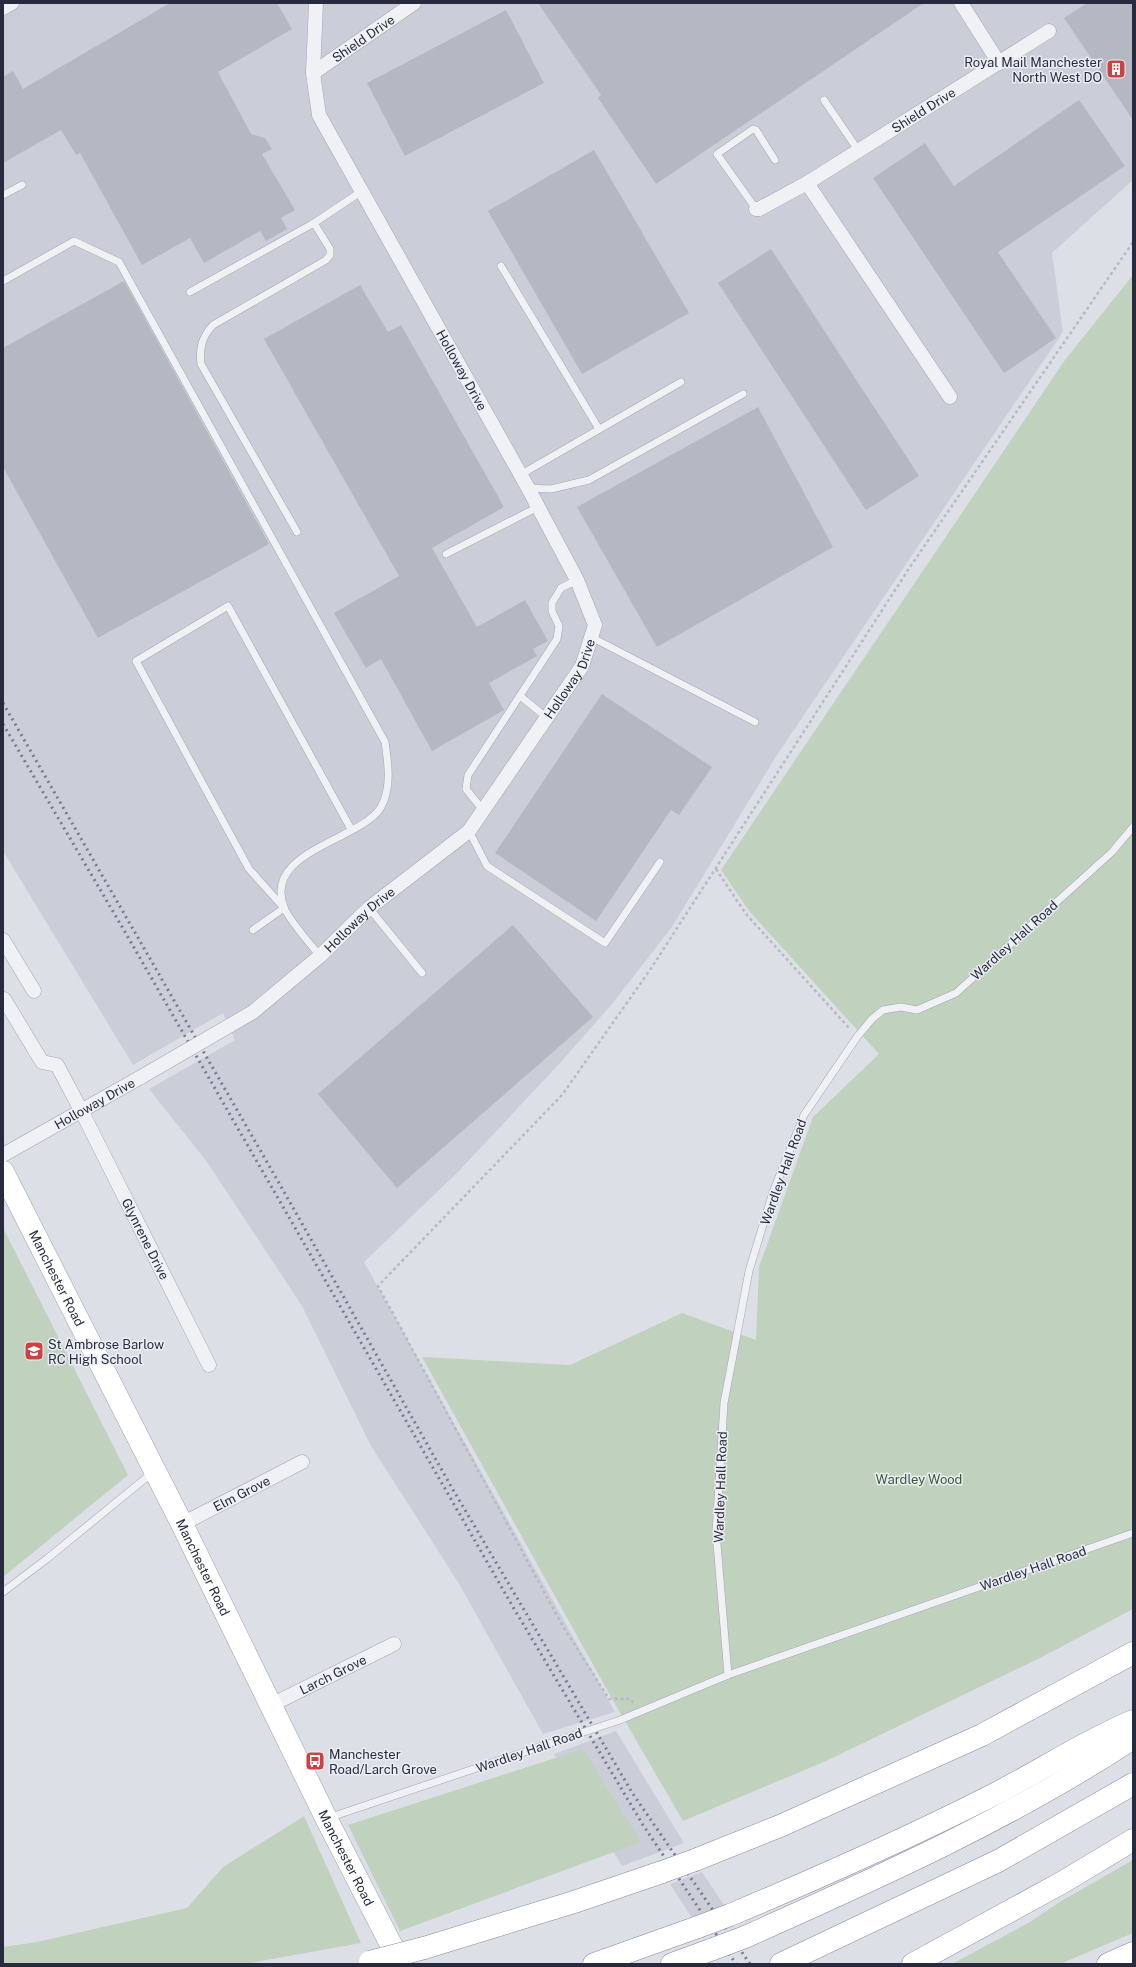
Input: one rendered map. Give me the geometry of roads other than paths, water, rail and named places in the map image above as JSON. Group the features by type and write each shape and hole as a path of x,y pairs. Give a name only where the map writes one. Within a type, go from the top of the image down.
{"main road":[{"name":"Manchester Road","path":"3,1172 182,1524 326,1818 401,1964"},
{"path":"367,1963 424,1948 574,1902 695,1860 780,1826 982,1735 1133,1653"},
{"path":"594,1964 730,1915 838,1869 934,1825 1029,1777 1115,1729 1133,1721"},
{"path":"672,1964 745,1937 908,1863 992,1820 1106,1756 1133,1738"},
{"path":"781,1964 998,1861 1133,1784"},
{"path":"925,1961 1133,1840"},
{"path":"1108,1964 1133,1953"}],"street":[{"path":"3,8 12,3"},
{"name":"Holloway Drive","path":"3,1155 82,1112 252,1012 320,956 369,908 469,831 582,666 595,625 577,580 528,488 319,115 313,73 316,3"},
{"name":"Shield Drive","path":"313,73 414,3"},
{"path":"961,3 1000,64"},
{"name":"Shield Drive","path":"756,209 759,209 807,183 858,150 1000,64 1049,31"},
{"path":"807,183 950,397"},
{"path":"3,940 34,991"},
{"name":"Glynrene Drive","path":"4,999 42,1062 57,1065 209,1365"},
{"name":"Elm Grove","path":"182,1524 302,1462"},
{"name":"Larch Grove","path":"271,1705 394,1644"}],"lane":[{"path":"824,100 858,150"},
{"path":"756,209 717,154 751,130 755,129 775,160"},
{"path":"3,195 22,185"},
{"path":"190,292 314,222 362,191"},
{"path":"297,532 201,364 200,352 201,343 213,325 326,260 330,255 330,249 314,222"},
{"path":"3,281 74,241 119,262 385,742 389,766 387,790 381,808 371,818 296,862 286,874 280,890 284,908"},
{"path":"501,266 600,429"},
{"path":"520,475 681,382"},
{"path":"528,488 551,489 589,480 743,394"},
{"path":"446,554 538,507"},
{"path":"483,810 466,789 468,775 557,639 559,626 552,611 552,603 561,588 577,580"},
{"path":"320,956 284,908 263,887 249,869 136,661 228,606 351,830"},
{"path":"591,637 755,722"},
{"path":"520,696 546,717"},
{"name":"Wardley Hall Road","path":"728,1675 716,1532 724,1403 749,1271 773,1192 804,1116 857,1037 872,1019 883,1010 901,1007 917,1010 956,993 1112,852 1133,827"},
{"path":"469,831 487,866 605,943 660,862"},
{"path":"253,930 284,908"},
{"path":"369,908 422,973"},
{"path":"3,1592 48,1558 154,1471"},
{"name":"Wardley Hall Road","path":"326,1818 620,1720 728,1675 1133,1533"}],"railway":[{"path":"3,703 279,1183 452,1488 633,1794 750,1964"},
{"path":"3,724 125,932 513,1607 643,1825 736,1964"}],"place":[{"name":"Royal Mail Manchester North West DO","path":"1116,69"},
{"name":"St Ambrose Barlow RC High School","path":"34,1351"},
{"name":"Manchester Road/Larch Grove","path":"315,1761"}],"park label":[{"name":"Wardley Wood","path":"919,1479"}]}
